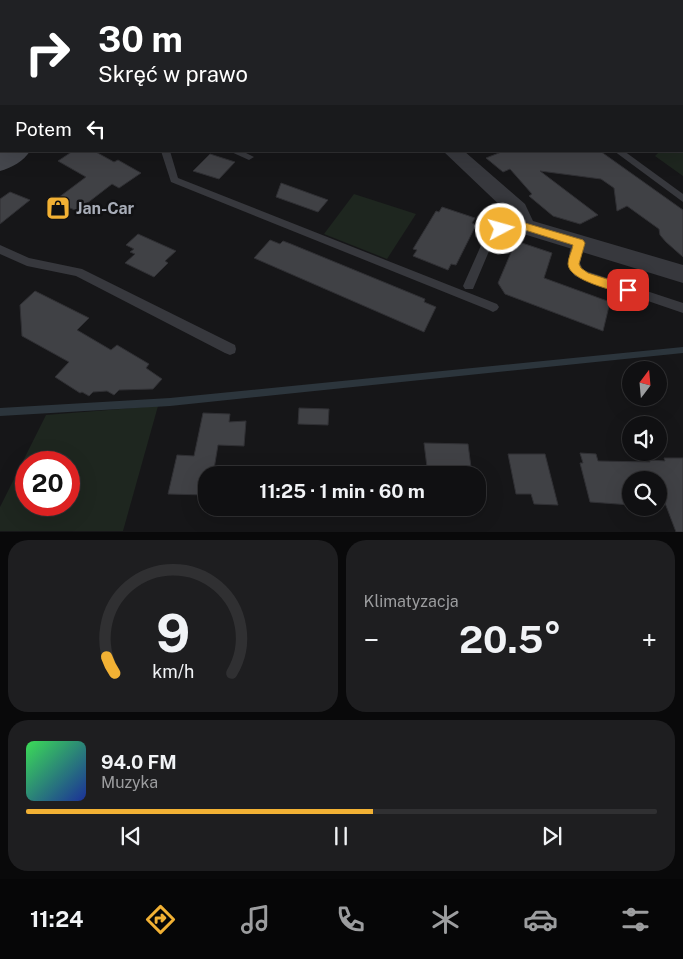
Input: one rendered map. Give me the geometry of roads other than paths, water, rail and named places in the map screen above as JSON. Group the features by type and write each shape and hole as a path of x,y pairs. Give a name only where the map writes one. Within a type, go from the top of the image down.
{"street":[{"path":"0,164 18,152"},
{"path":"453,152 517,209 525,226 683,274"}],"lane":[{"path":"165,152 174,180 492,307"},
{"path":"236,152 249,157"},
{"path":"619,152 683,199"},
{"path":"469,286 492,235 501,229 525,226"},
{"path":"579,243 574,264 579,273 683,308"},
{"path":"0,249 27,262 78,272 230,349"}],"waterway":[{"path":"0,412 170,402 683,350"}],"place":[{"name":"Jan-Car","path":"58,208"}]}
